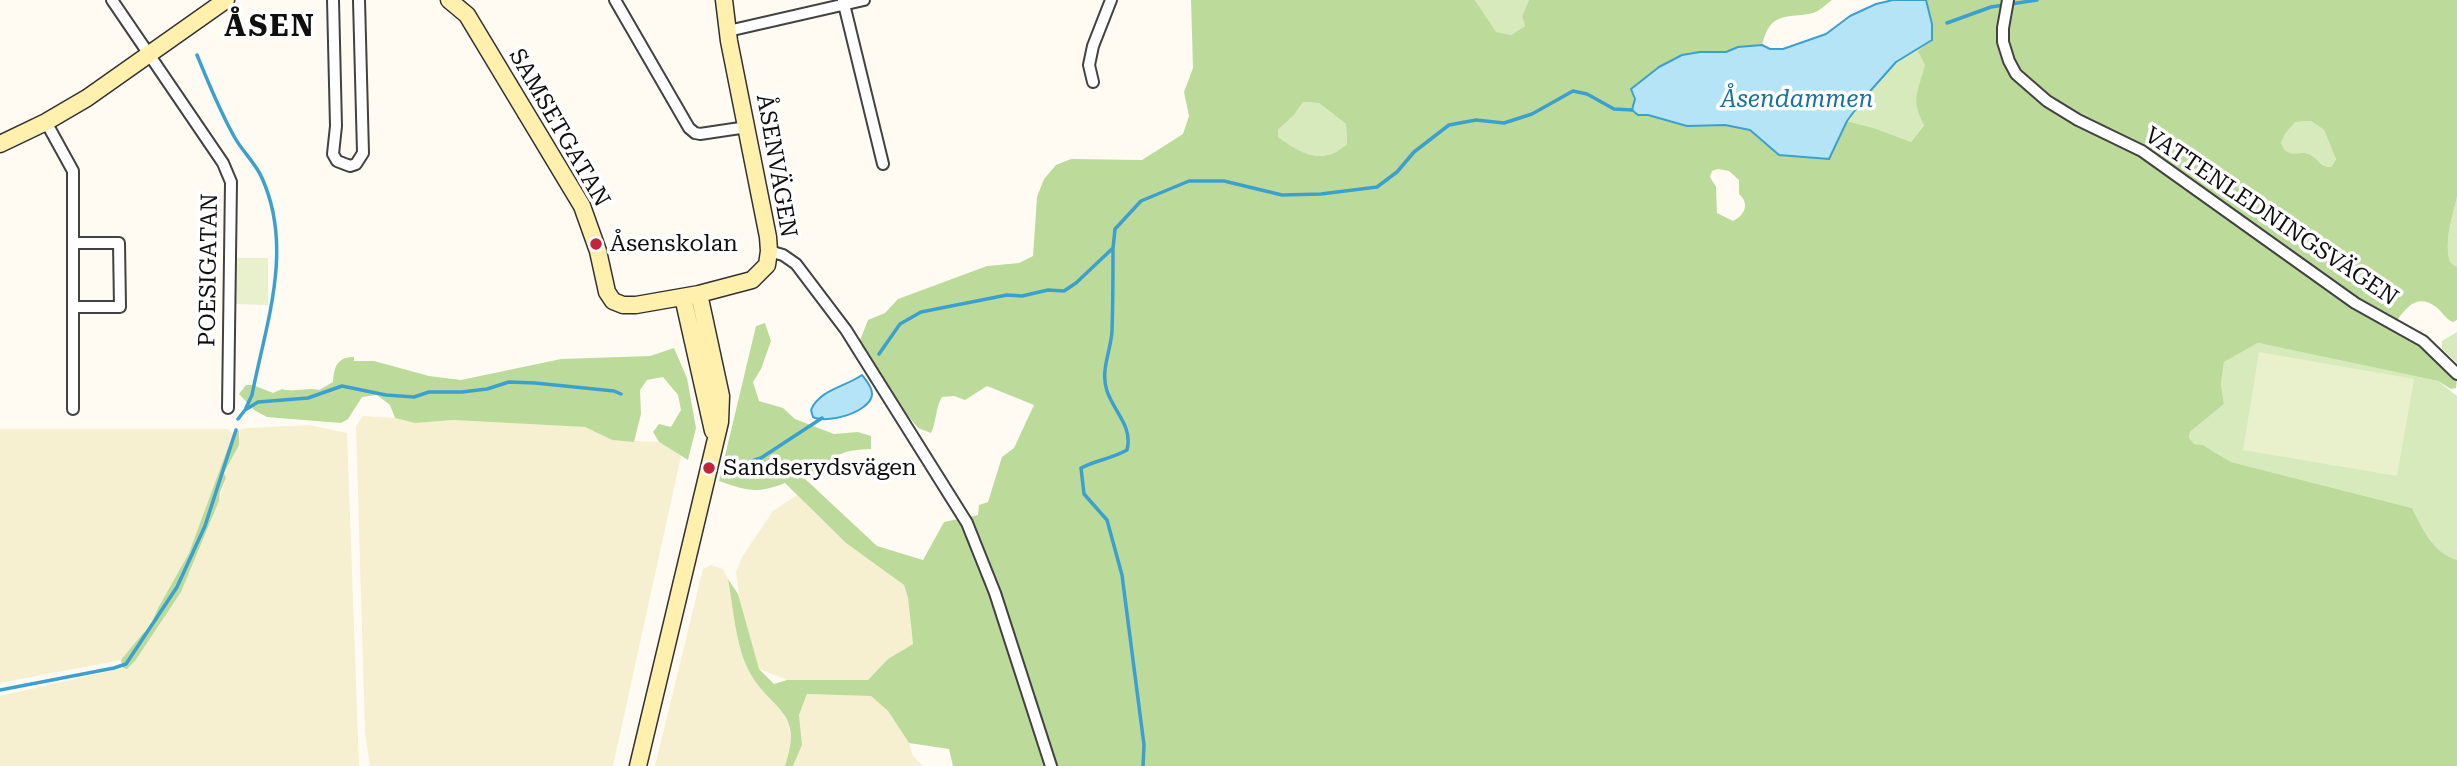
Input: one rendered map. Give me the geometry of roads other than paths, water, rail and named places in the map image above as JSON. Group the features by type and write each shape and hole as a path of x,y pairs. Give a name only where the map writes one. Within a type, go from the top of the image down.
{"street":[{"name":"POESIGATAN","path":"112,0 223,163 231,181 228,408"},
{"path":"0,144 87,98 226,0"},
{"path":"333,0 336,126 334,154 337,161 350,166 356,164 363,153 359,0"},
{"name":"SAMSETGATAN","path":"450,0 467,15 582,206 598,251 607,292 613,301 623,305 636,305 691,295"},
{"path":"615,0 689,128 700,134 747,127"},
{"name":"ÅSENVÄGEN","path":"691,295 752,280 767,265 769,251 724,0"},
{"path":"728,31 844,2 864,0"},
{"path":"1093,82 1089,65 1093,46 1111,0"},
{"name":"VATTENLEDNINGSVÄGEN","path":"2008,0 2003,43 2009,61 2016,74 2047,101 2078,120 2142,151 2356,303 2423,341 2457,374"},
{"path":"844,2 883,164"},
{"path":"46,122 73,171 73,409"},
{"path":"73,243 119,243 120,281 120,307 74,307"},
{"path":"769,251 783,255 796,264 838,320 967,523 995,593 1051,766"},
{"path":"638,766 720,422 721,396 691,295"}],"water":[{"name":"Åsendammen","path":"1893,0 1926,0 1932,24 1932,40 1896,62 1864,98 1847,121 1829,159 1779,155 1750,130 1725,125 1687,126 1648,115 1638,115 1632,110 1635,99 1631,89 1659,67 1682,55 1726,52 1738,47 1762,45 1770,49 1783,49 1826,34 1850,16 1876,4"},
{"path":"862,375 872,392 863,407 837,418 813,417 811,410 820,398"}],"waterway":[{"path":"1947,23 1991,7 2037,0"},
{"path":"197,55 230,128 262,178 276,232 277,259 270,313 252,395 246,408"},
{"path":"879,354 900,324 921,312 1007,295 1022,296 1048,290 1064,291 1113,248 1115,229 1141,201 1189,181 1224,181 1282,195 1321,194 1377,187 1397,172 1414,152 1449,125 1476,120 1504,123 1532,114 1573,91 1587,94 1614,109 1632,110"},
{"path":"1113,249 1112,331 1105,383 1110,399 1125,426 1127,450 1081,468 1084,494 1107,520 1122,575 1144,745 1143,766"},
{"path":"238,419 245,410 258,402 308,398 342,386 386,395 414,397 429,392 487,389 509,382 614,391 621,394"},
{"path":"730,468 761,458 822,418"},
{"path":"0,690 126,664 177,587 205,526 236,430"}],"place":[{"name":"Åsenskolan","path":"596,244"},
{"name":"Sandserydsvägen","path":"709,468"}],"district":[{"name":"ÅSEN","path":"270,27"}]}
